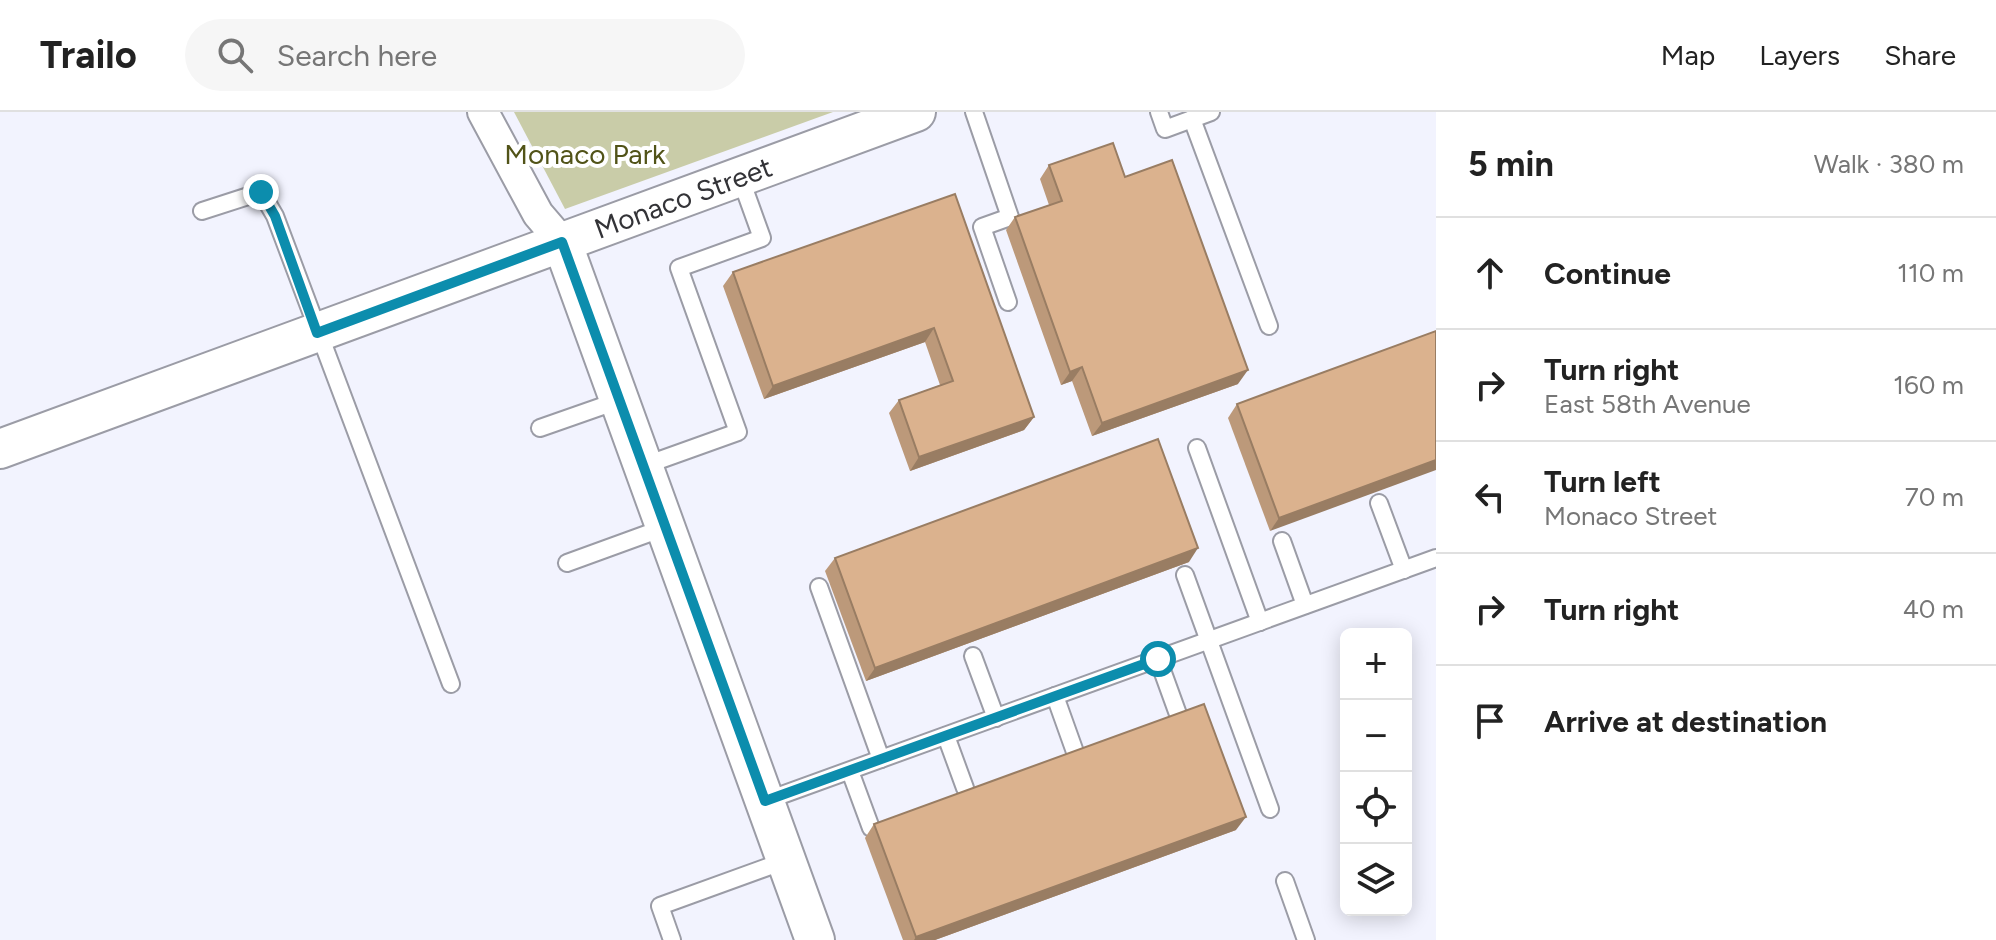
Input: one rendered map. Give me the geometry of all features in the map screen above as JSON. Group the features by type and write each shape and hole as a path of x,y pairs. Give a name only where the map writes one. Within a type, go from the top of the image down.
{"street":[{"path":"483,112 538,214 562,242 815,940"},
{"name":"Monaco Street","path":"0,449 916,112"}],"lane":[{"path":"974,112 1010,217 982,227 1008,302"},
{"path":"1159,112 1165,129 1211,112"},
{"path":"1192,119 1269,326"},
{"path":"643,466 738,432 679,268 762,238 740,177"},
{"path":"202,211 261,192 275,216 451,684"},
{"path":"540,428 620,400"},
{"path":"1197,448 1260,622"},
{"path":"1379,503 1404,570"},
{"path":"567,563 666,527"},
{"path":"1282,541 1305,605"},
{"path":"765,801 1436,558"},
{"path":"1185,575 1270,809"},
{"path":"819,587 881,759"},
{"path":"973,656 996,718"},
{"path":"1158,659 1179,717"},
{"path":"1055,696 1075,752"},
{"path":"946,736 965,788"},
{"path":"850,771 871,828"},
{"path":"672,940 660,906 787,860"},
{"path":"1285,881 1306,940"}],"green space":[{"name":"Monaco Park","path":"514,112 833,112 565,209"}],"building":[{"path":"1113,143 1125,177 1172,160 1248,370 1102,423 1082,367 1070,372 1015,217 1062,201 1049,165"},
{"path":"955,194 1034,417 919,457 899,400 953,381 934,328 773,386 733,272"},
{"path":"1436,331 1436,460 1279,518 1237,404"},
{"path":"1158,439 1198,548 875,668 835,558"},
{"path":"1204,704 1246,817 916,937 874,824"}],"route":[{"path":"261,192 275,216 317,333 562,242 765,801 1158,659"}]}
